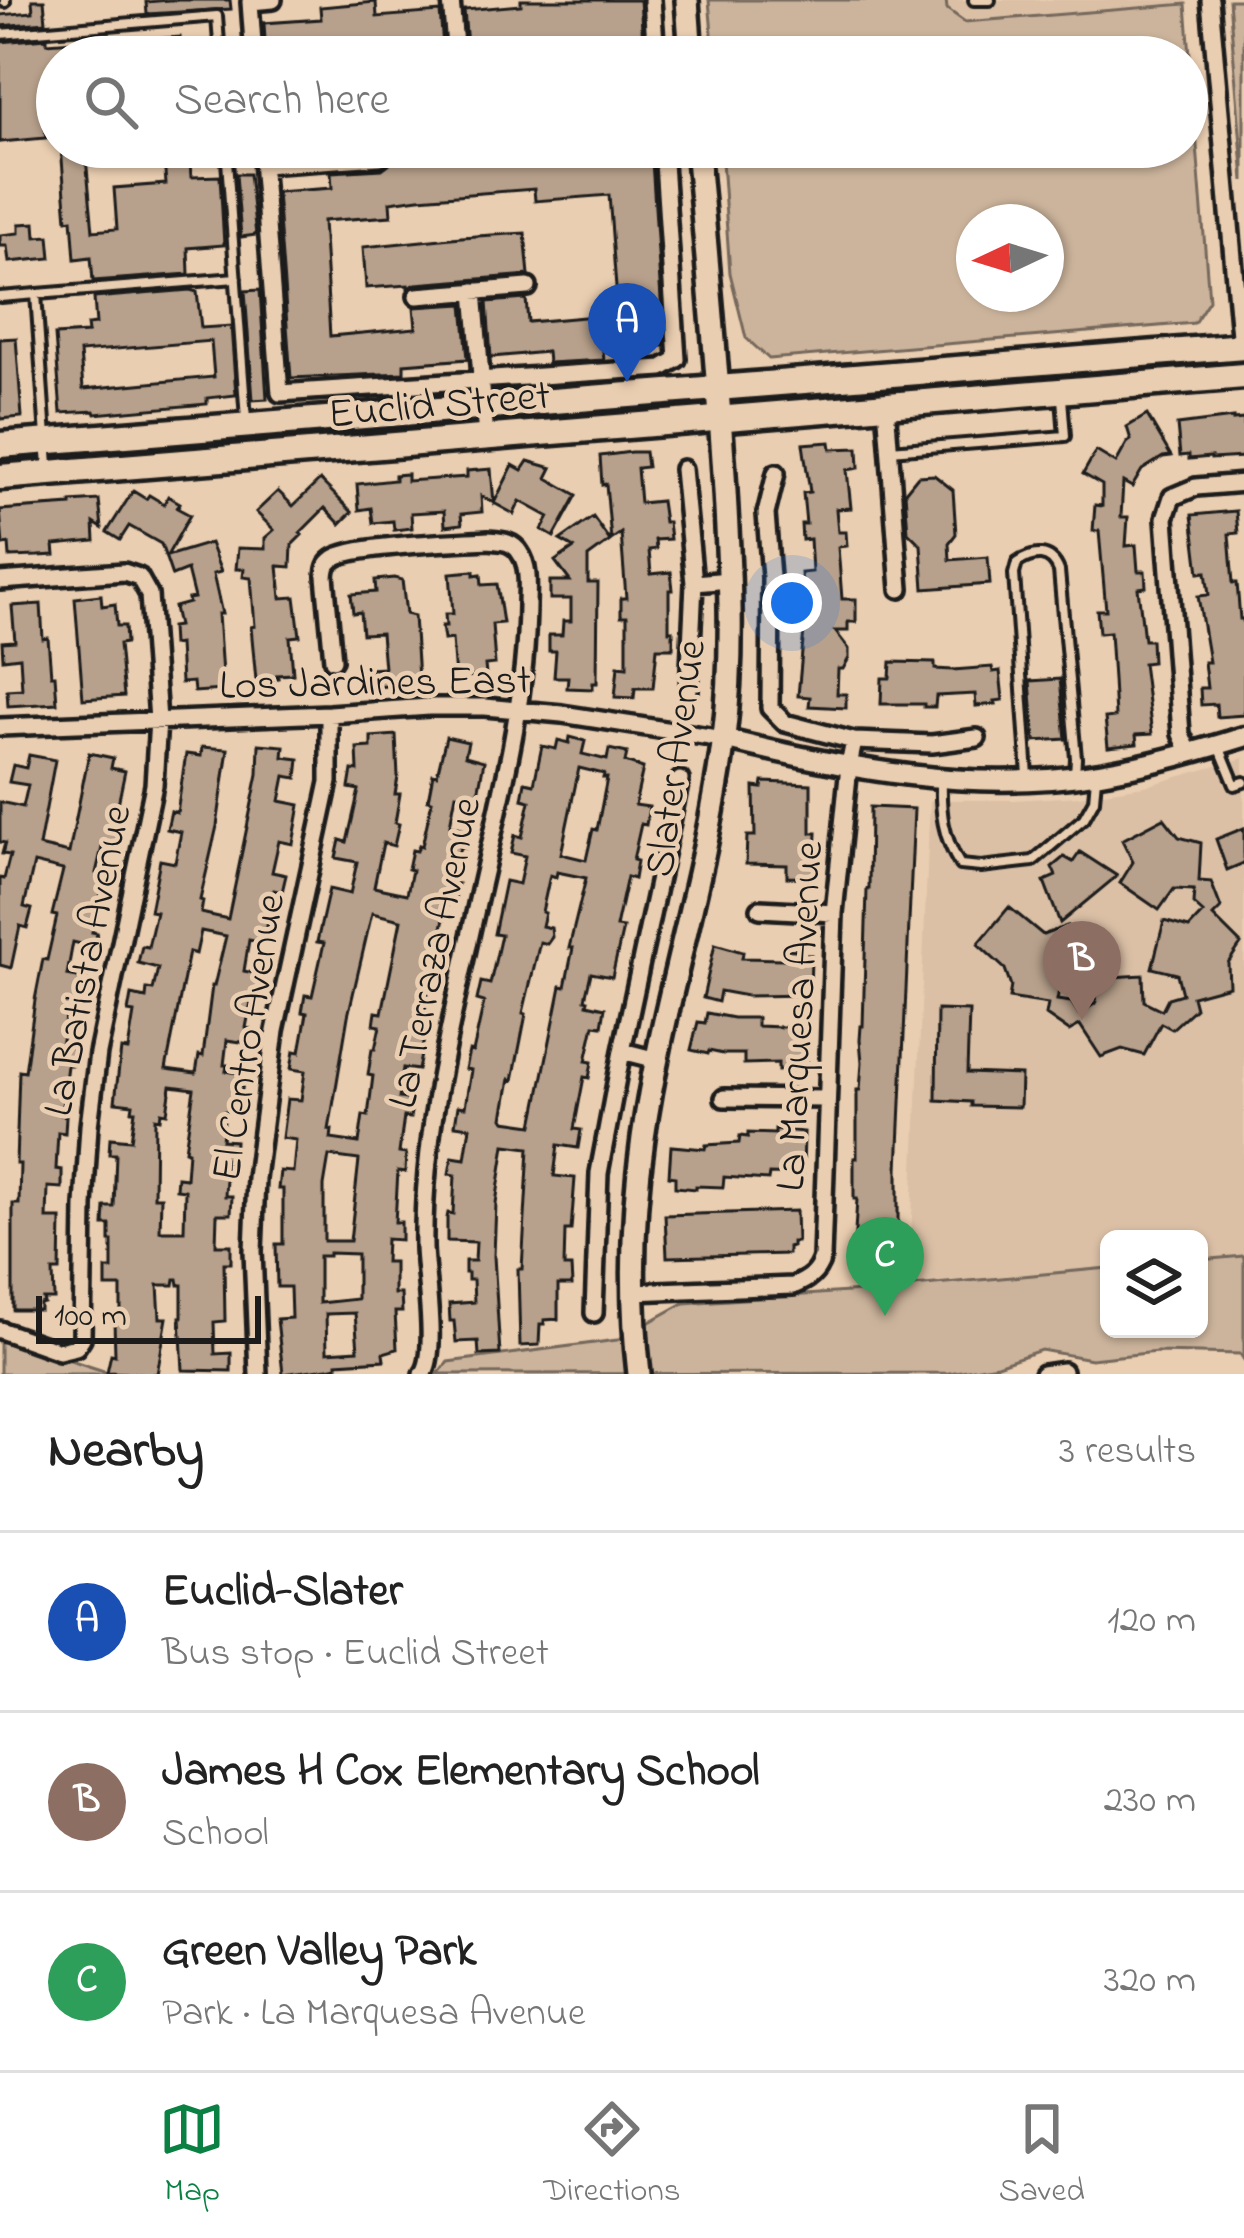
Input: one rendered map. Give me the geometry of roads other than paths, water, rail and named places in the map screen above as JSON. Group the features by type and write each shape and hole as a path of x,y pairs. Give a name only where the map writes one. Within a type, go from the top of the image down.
{"main road":[{"path":"687,0 690,36"},
{"name":"Slater Avenue","path":"639,1374 632,1292 644,1135 706,847 730,679 730,580 699,168"},
{"name":"Euclid Street","path":"0,445 1242,346"},
{"path":"1059,362 1061,391"},
{"name":"Euclid Street","path":"0,477 1244,376"}],"street":[{"path":"252,36 250,2 273,0"},
{"path":"451,0 454,36"},
{"path":"652,0 655,36"},
{"path":"1210,0 1242,346"},
{"path":"263,168 280,393 662,368 677,358 664,168"},
{"path":"417,296 528,287"},
{"path":"474,291 486,437"},
{"path":"886,405 900,589"},
{"path":"247,426 249,457"},
{"path":"683,469 694,583 689,690"},
{"path":"776,473 766,514 770,708 785,723 854,741 932,744 977,738"},
{"path":"1190,754 1181,734 1165,518 1172,496 1196,488 1244,483"},
{"name":"La Terraza Avenue","path":"333,660 325,576 334,558 365,550 488,540 504,541 523,556 527,640 520,710 439,1076 428,1153 424,1250 431,1348 423,1374"},
{"name":"La Batista Avenue","path":"0,581 124,572 139,577 148,595 158,720 154,785 115,965 91,1108 82,1338 67,1351 0,1330"},
{"path":"694,583 730,580"},
{"name":"Los Jardines East","path":"0,727 429,707 520,710 723,739 849,766 941,778 1028,780 1096,774 1244,737"},
{"name":"El Centro Avenue","path":"258,1374 253,1251 263,1110 275,1031 329,782 328,714"},
{"name":"La Marquesa Avenue","path":"632,1292 793,1286 818,1270 834,913 854,741"},
{"name":"Slater Avenue","path":"594,1313 599,1173 680,780"},
{"path":"760,909 834,913"},
{"path":"622,1051 657,1060"},
{"path":"724,1098 827,1099"},
{"path":"1043,1374 1063,1372"}],"lane":[{"path":"974,0 990,0"},
{"path":"0,34 217,16 218,36"},
{"path":"228,168 247,426"},
{"path":"0,297 236,278"},
{"path":"36,294 49,473"},
{"path":"890,450 1065,436 1061,391"},
{"path":"1028,780 1014,574 1018,563 1040,554 1056,563 1059,571 1075,776"},
{"path":"1219,745 1235,785 1244,782"},
{"path":"941,778 940,818 951,850 960,865 981,867 1033,861 1084,818 1097,790 1096,774"}],"place":[{"name":"Euclid-Slater","path":"627,382"},
{"name":"James H Cox Elementary School","path":"1082,1020"},
{"name":"Green Valley Park","path":"885,1316"}]}
